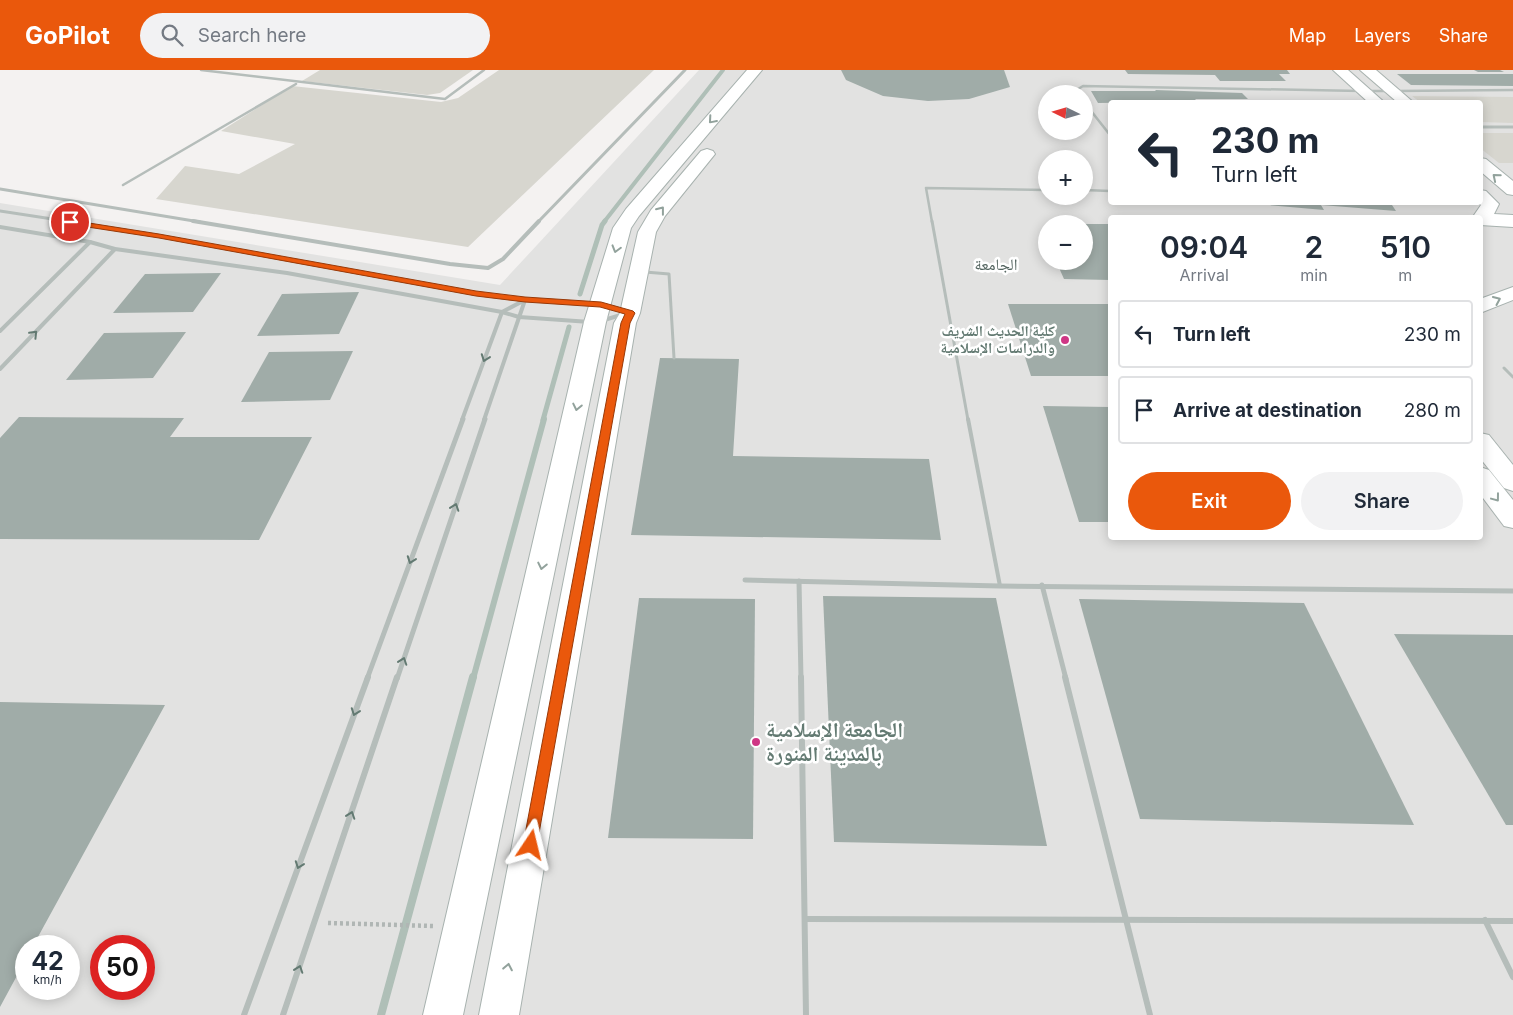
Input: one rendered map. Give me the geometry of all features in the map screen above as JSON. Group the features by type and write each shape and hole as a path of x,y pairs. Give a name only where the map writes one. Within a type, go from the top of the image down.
{"main road":[{"path":"443,1015 598,313 622,228 632,213 755,70"},
{"path":"499,1015 625,323 630,313 647,232 657,214 775,70"},
{"path":"1340,70 1373,100"},
{"path":"1367,70 1402,100"},
{"path":"1483,165 1513,190"},
{"path":"1483,198 1490,204 1483,217"},
{"path":"1483,219 1513,221"},
{"path":"1483,306 1513,292"},
{"path":"1483,445 1513,482"},
{"path":"1483,480 1513,519"}],"street":[{"path":"0,189 450,264 488,268 503,259 685,70"},
{"path":"1483,127 1513,127"},
{"path":"0,211 159,236 476,294 525,300 598,313 630,313"},
{"path":"0,227 90,242 115,249 287,273 502,312 519,317 630,313"},
{"path":"0,331 90,242"},
{"path":"0,369 115,249"},
{"path":"244,1015 502,312 525,300"},
{"path":"283,1015 525,300"},
{"path":"745,580 1000,586 1513,591"},
{"path":"799,581 806,1015"},
{"path":"1042,585 1150,1015"},
{"path":"805,919 1513,920"},
{"path":"1485,920 1513,977"}],"lane":[{"path":"201,70 297,83 445,99 484,70"},
{"path":"124,185 297,83"},
{"path":"1093,86 1362,91 1513,90"},
{"path":"1093,113 1108,132"},
{"path":"1000,586 956,360 926,188 1038,190"},
{"path":"1093,190 1108,190"},
{"path":"639,272 668,274 674,358"},
{"path":"1504,368 1513,377"}],"path":[{"path":"315,922 438,926"}],"shaded area":[{"path":"320,70 473,70 440,93 427,95 302,81"},
{"path":"499,70 654,70 468,247 156,199 185,166 239,174 295,144 221,131 292,86 441,102 458,98"},
{"name":"الجامعة الإسلامية بالمدينة المنورة","path":"699,70 1513,70 1513,1015 0,1015 0,203 500,285"},
{"path":"1412,96 1513,97 1513,123 1483,122 1483,100 1417,100"},
{"path":"1483,133 1513,133 1513,163 1499,163 1483,150"}],"building":[{"path":"841,70 1004,70 1010,87 969,99 928,101 883,96 846,80"},
{"path":"1125,70 1287,70 1290,74 1279,74 1286,81 1220,81 1215,75 1128,74"},
{"path":"1474,70 1500,70 1504,72 1478,72"},
{"path":"1397,74 1513,74 1513,86 1411,85"},
{"path":"1155,90 1242,93 1248,99 1108,100 1108,103 1098,103 1093,91"},
{"path":"1268,205 1321,205 1324,210"},
{"path":"1321,205 1392,205 1396,211"},
{"path":"1093,224 1108,224 1108,280 1064,279 1060,270 1093,270"},
{"path":"221,273 193,312 113,313 145,274"},
{"path":"359,292 339,334 257,336 282,294"},
{"name":"كلية الحديث الشريف والدراسات الإسلامية","path":"1008,304 1108,304 1108,376 1031,376"},
{"path":"186,332 153,378 66,380 104,333"},
{"path":"353,351 330,400 241,402 269,352"},
{"path":"660,358 739,359 733,456 929,459 941,540 631,535"},
{"path":"1043,406 1108,407 1108,522 1079,522"},
{"path":"19,417 184,418 170,437 312,437 259,540 0,539 0,438"},
{"path":"823,596 996,598 1047,846 834,842"},
{"path":"639,598 755,599 753,839 608,838"},
{"path":"1079,599 1304,603 1414,825 1140,819"},
{"path":"1394,634 1513,635 1513,825 1506,825"},
{"path":"0,702 165,705 39,935 15,935 15,979 0,1007"}],"waterway":[{"path":"604,222 723,70"},
{"path":"580,294 602,225 605,221"},
{"path":"543,420 569,327"},
{"path":"473,679 544,419"},
{"path":"381,1015 473,677"}],"place":[{"name":"كلية الحديث الشريف والدراسات الإسلامية","path":"1065,340"},
{"name":"الجامعة الإسلامية بالمدينة المنورة","path":"756,742"}],"district":[{"name":"الجامعة","path":"996,264"}],"route":[{"path":"70,222 159,236 476,294 525,300 601,304 630,313 625,323 531,845"}]}
